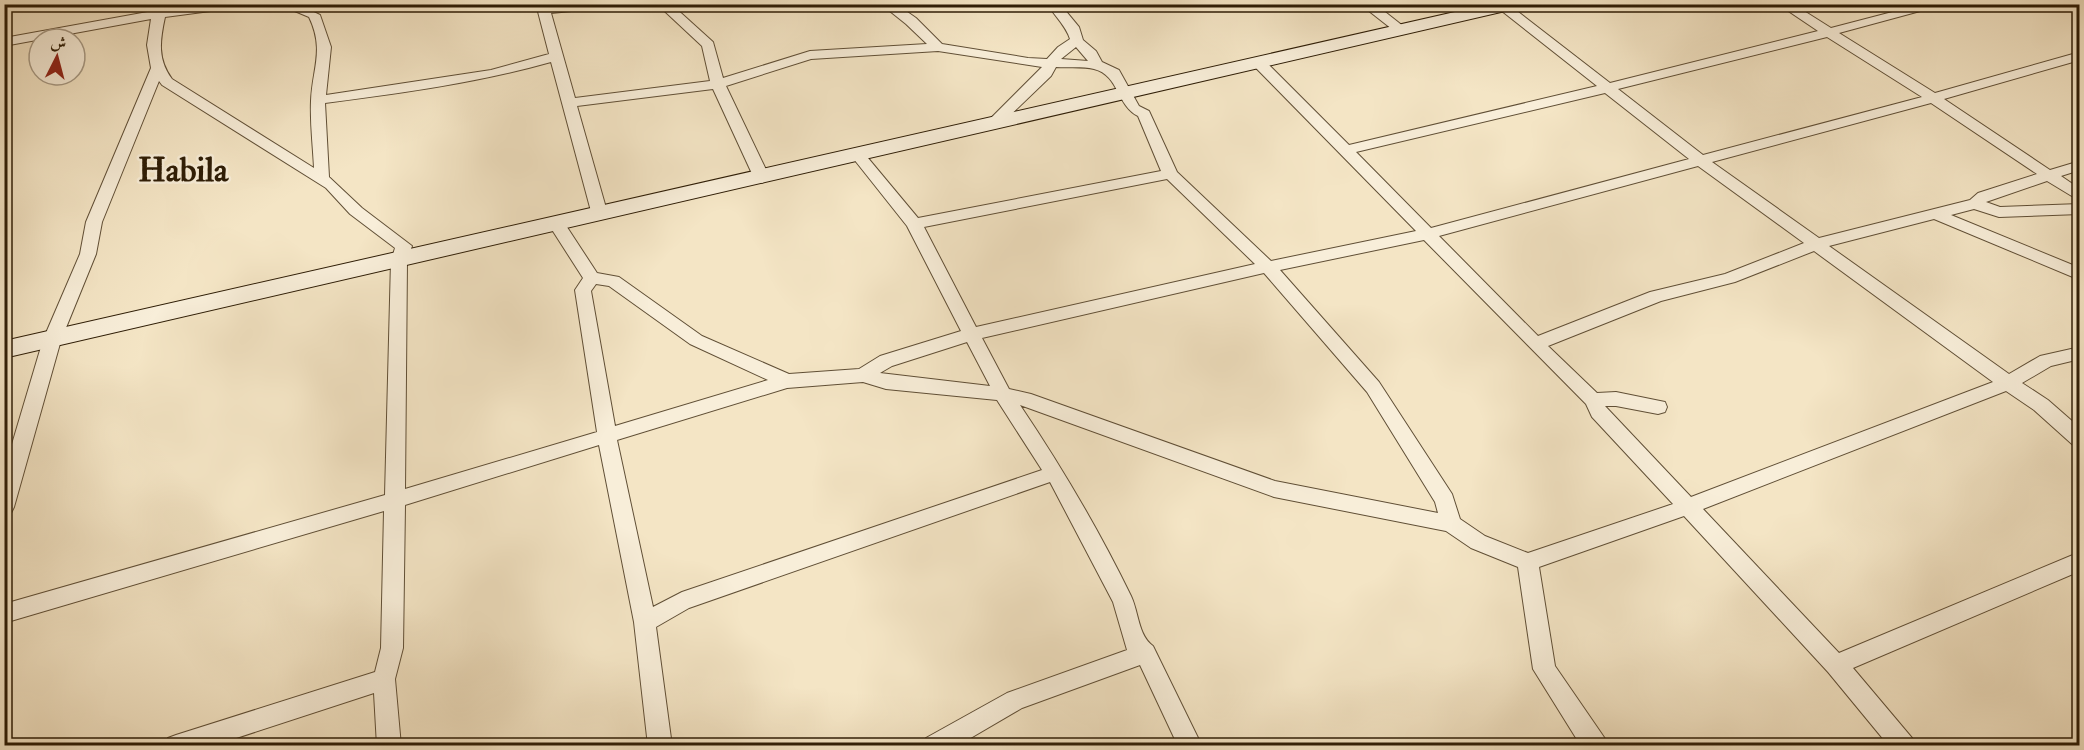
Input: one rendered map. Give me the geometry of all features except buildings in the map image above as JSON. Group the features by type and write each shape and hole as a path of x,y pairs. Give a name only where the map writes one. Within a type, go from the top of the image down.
{"main road":[{"path":"4,350 762,178 1505,5"}],"street":[{"path":"4,42 160,9 233,4"},
{"path":"284,4 314,15 323,31 326,46 318,100 321,179"},
{"path":"600,215 543,7 602,4"},
{"path":"663,4 708,45 718,84 762,178"},
{"path":"887,4 911,21 938,46"},
{"path":"1053,4 1064,20 1073,27 1077,41 1091,54 1097,65"},
{"path":"1366,4 1402,30"},
{"path":"1784,4 1933,98 2051,175 2079,196"},
{"path":"1348,150 1607,88 1940,4"},
{"path":"2071,4 2079,9"},
{"path":"1505,5 1700,160 2041,405 2079,440"},
{"path":"160,9 152,56 157,70 167,82 331,184 356,211 404,246 399,261 392,648 384,679 389,746"},
{"path":"992,125 1046,73 1050,64 1066,46 1077,41"},
{"path":"569,103 718,84 810,55 938,46 1028,62 1097,65 1114,73 1134,109 1144,114 1170,174 1268,267 1373,387 1445,500 1451,524"},
{"path":"318,100 411,88 492,74 556,56"},
{"path":"863,375 886,361 971,334 1426,234 1933,98 2079,56"},
{"path":"1258,63 1348,150 1426,234 1593,400 1599,412 1836,665 1904,746"},
{"path":"4,507 52,340 88,254 94,222 157,70"},
{"path":"858,155 914,224 1003,394 1055,473 1123,600 1136,646 1145,653 1190,746"},
{"path":"1535,344 1656,296 1729,278 1816,244 1975,204 1983,196 2079,165"},
{"path":"914,224 1170,174"},
{"path":"1975,204 1999,212 2079,209"},
{"path":"1937,215 2079,275"},
{"path":"557,225 592,278 613,281 696,340 787,381"},
{"path":"592,278 583,290 607,437 645,622 660,746"},
{"path":"4,614 396,500 787,381 863,375 886,382 1003,394 1026,399 1274,489 1451,524 1478,542 1528,562 1687,507 2008,383 2046,362 2079,353"},
{"path":"1593,400 1616,399 1658,407"},
{"path":"645,622 682,601 1055,473"},
{"path":"1836,665 2079,561"},
{"path":"1528,562 1545,669 1586,734 1599,746"},
{"path":"934,746 1015,700 1145,653"},
{"path":"176,746 384,679"}],"district":[{"name":"Habila","path":"183,170"}]}
